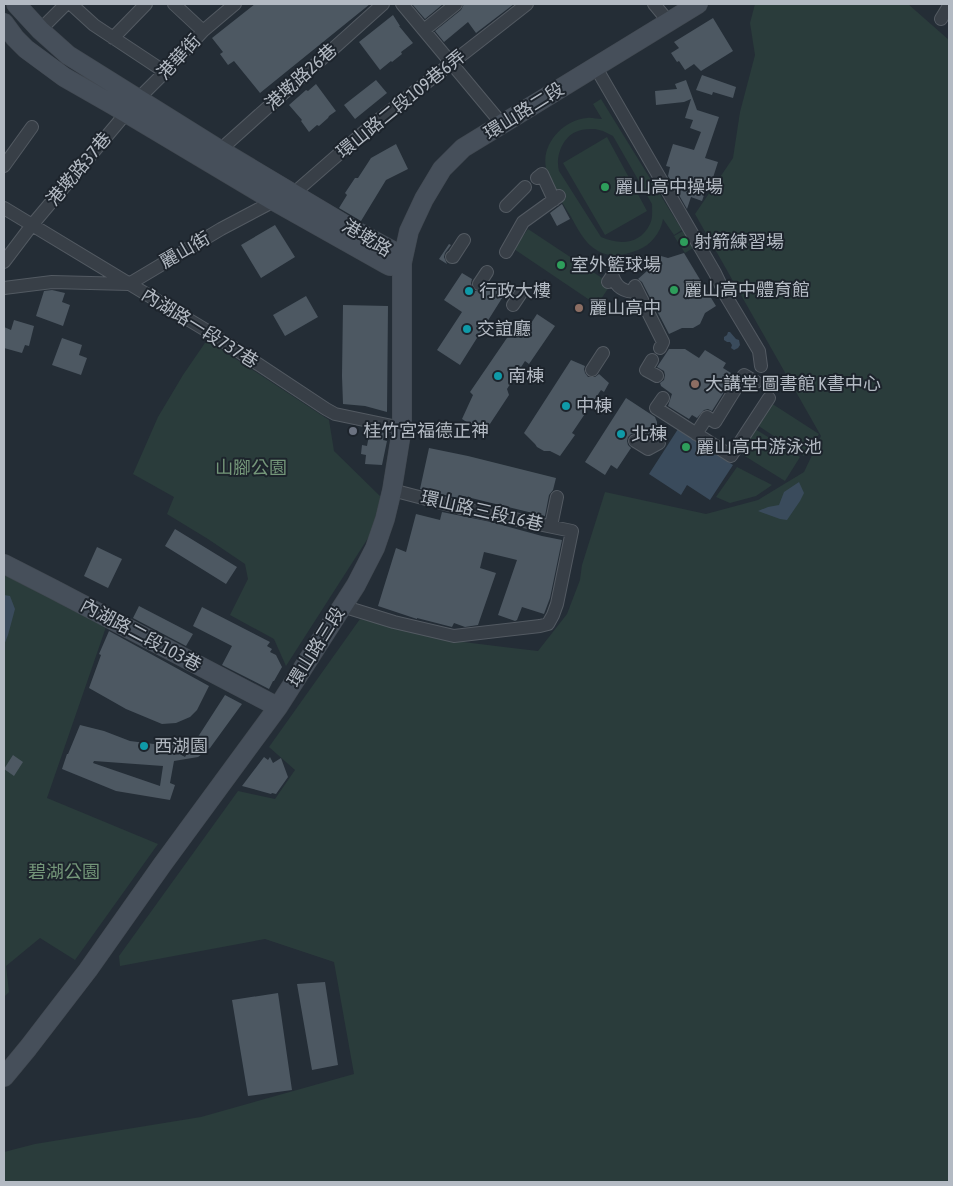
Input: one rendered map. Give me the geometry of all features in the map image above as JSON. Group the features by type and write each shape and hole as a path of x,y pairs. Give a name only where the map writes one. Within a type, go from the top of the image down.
{"street":[{"name":"港墘路","path":"4,23 26,49 64,77 274,201 390,266 402,263 395,252 349,228 68,55 40,30 16,4"},
{"path":"40,30 66,4"},
{"path":"71,4 94,25 165,72"},
{"path":"113,38 146,4"},
{"path":"174,4 203,31"},
{"name":"港華街","path":"126,113 203,31 235,4"},
{"name":"港墘路26巷","path":"220,150 383,4"},
{"path":"402,4 502,124"},
{"path":"424,30 456,4"},
{"name":"環山路二段109巷6弄","path":"274,201 293,194 372,125 527,4"},
{"path":"654,4 669,22"},
{"name":"環山路二段","path":"402,263 409,231 424,199 442,169 462,148 698,4"},
{"path":"941,19 949,6"},
{"path":"595,66 759,351 761,366"},
{"name":"港墘路37巷","path":"4,262 32,225 126,113"},
{"path":"4,166 32,127"},
{"path":"506,252 523,222 557,198 542,174 537,178"},
{"path":"506,206 525,188"},
{"name":"麗山街","path":"129,284 222,229 274,201"},
{"name":"內湖路一段737巷","path":"4,208 214,335 335,414 402,428"},
{"path":"452,257 461,238"},
{"name":"環山路三段","path":"4,1077 82,977 278,707 356,585 375,548 392,490 402,428 402,263"},
{"path":"479,284 487,272"},
{"path":"608,282 612,276 615,282 626,292 640,298 663,342 660,348"},
{"path":"4,288 52,282 129,284"},
{"path":"513,305 520,292"},
{"path":"592,370 603,353"},
{"path":"652,360 646,370 657,376"},
{"path":"696,434 707,417 714,422 744,375 756,382"},
{"path":"662,398 656,408 731,456 769,398"},
{"path":"635,442 648,449 659,443"},
{"name":"環山路三段16巷","path":"342,606 394,622 454,636 540,626 548,624 553,615 572,531 461,508 392,490"},
{"path":"551,526 557,497"},
{"name":"內湖路二段103巷","path":"4,564 278,707"}],"green space":[{"path":"755,4 908,4 949,40 949,1182 4,1182 4,1152 35,1144 201,1117 354,1074 334,962 265,939 120,966 119,956 238,791 275,799 295,770 269,747 360,619 455,641 538,651 567,614 580,580 582,565 605,492 706,514 758,500 804,472 821,436 695,214 733,158 740,112 755,55 750,23"},
{"path":"601,99 682,230 674,235 663,219 658,233 647,245 633,252 618,255 608,255 598,251 584,239 552,185 547,173 545,159 550,142 562,128 578,120 589,118 602,119 593,104","holes":["595,129 613,136 652,204 652,219 646,231 641,236 628,241 608,240 601,237 559,171 559,153 568,137 582,130"]},
{"name":"麗山高中操場","path":"607,137 647,211 605,235 563,163"},
{"name":"室外籃球場","path":"528,229 611,284 597,305 514,249"},
{"name":"射箭練習場","path":"683,231 693,248 685,253 674,236"},
{"name":"山腳公園","path":"207,340 329,420 334,451 382,498 370,535 286,666 274,639 230,615 248,579 245,564 167,514 174,497 133,474 158,417"},
{"path":"771,403 819,434 804,456 757,425"},
{"path":"755,429 800,457 785,481 740,453"},
{"path":"737,467 772,485 756,496 730,503 716,497"},
{"name":"碧湖公園","path":"4,572 106,627 47,798 158,844 75,960 40,938 6,966 9,992 4,997"}],"water":[{"path":"728,332 739,340 740,345 734,350 731,348 730,342 724,340"},
{"name":"麗山高中游泳池","path":"678,429 733,465 710,500 687,485 681,495 649,474"},
{"path":"799,482 804,493 787,520 758,511 779,505 784,492"},
{"path":"4,595 10,596 15,609 4,645"}],"building":[{"path":"255,4 370,4 260,93 234,61 228,65 220,54 223,52 212,38"},
{"path":"412,4 443,4 425,19"},
{"path":"464,4 514,4 476,33 468,22 444,42 435,31 461,10"},
{"path":"393,15 399,26 413,43 401,52 402,54 380,70 359,42"},
{"path":"713,18 733,51 701,71 694,64 685,70 671,53 679,48 674,42"},
{"path":"702,75 736,87 733,98 713,92 712,95 696,90"},
{"path":"376,80 387,93 355,119 344,105"},
{"path":"686,80 697,110 719,117 705,158 718,162 710,187 707,186 702,201 691,197 687,209 679,195 681,188 674,186 668,176 670,167 666,166 673,144 694,150 701,132 690,128 693,120 685,118 691,99 684,102 656,105 655,91 677,89 675,84"},
{"path":"316,84 336,111 309,132 302,120 289,105"},
{"path":"396,144 408,169 386,180 361,221 339,208 347,195 345,193 371,158"},
{"path":"562,204 570,219 557,226 550,213"},
{"path":"275,225 295,257 261,278 241,245"},
{"path":"449,244 451,245 444,257 447,264 439,259"},
{"name":"麗山高中體育館","path":"684,253 716,306 705,313 700,324 693,328 682,328 669,334 642,282 638,279 647,271 651,262 661,256 668,258"},
{"name":"交誼廳","path":"462,273 472,279 472,287 475,291 482,291 486,288 488,290 494,281 504,287 500,293 504,295 460,365 437,350 462,312 444,300"},
{"path":"52,290 65,293 62,302 70,305 63,326 36,316 44,291"},
{"path":"306,296 318,317 285,336 273,315"},
{"path":"343,305 388,306 387,412 365,406 343,404"},
{"name":"南棟","path":"537,314 555,326 529,364 525,361 507,389 509,395 484,433 462,419 473,395 470,392 513,329 524,334"},
{"path":"14,320 34,326 29,346 25,345 22,353 4,348 4,327 11,330"},
{"path":"62,338 82,345 79,355 87,358 81,375 52,365"},
{"name":"大講堂 圖書館 K書中心","path":"669,349 685,349 699,358 705,350 726,363 723,368 731,373 726,382 729,384 712,411 704,410 697,418 692,415 689,419 668,406 672,394 661,386 660,383 664,380 665,375 664,371 657,367"},
{"name":"中棟","path":"571,360 585,366 585,373 588,377 595,377 599,374 609,383 604,392 601,390 572,433 575,435 560,456 537,447 524,433"},
{"name":"北棟","path":"626,398 655,417 657,428 651,437 641,431 640,434 631,434 627,441 631,448 617,469 611,465 605,475 585,462"},
{"path":"370,430 385,433 383,440 387,441 382,465 365,464 366,455 361,454 362,445 367,446"},
{"path":"429,448 556,478 553,490 549,495 545,516 459,495 458,498 420,489"},
{"path":"442,512 562,540 550,598 544,614 522,607 515,621 498,615 517,560 484,552 480,568 496,573 478,625 465,627 454,623 452,627 417,619 378,606 396,548 406,552 416,514 440,520"},
{"path":"175,529 237,567 226,584 165,546"},
{"path":"97,547 122,559 108,588 84,576"},
{"path":"139,606 193,634 186,646 133,618"},
{"path":"202,607 270,642 267,646 272,649 270,652 276,655 282,667 269,689 222,665 232,646 193,626"},
{"name":"西湖園","path":"109,631 209,686 197,710 190,717 176,723 162,724 126,709 89,688 101,655 99,654"},
{"name":"西湖園","path":"225,695 242,704 210,748 198,757 174,761 170,783 175,785 170,800 116,791 62,769 80,725 104,731 130,741 154,744 181,741 176,752 185,757","holes":["94,761 163,766 160,786 93,763"]},
{"path":"13,755 23,762 14,776 4,769"},
{"path":"264,757 268,760 270,757 273,763 281,758 288,777 276,794 242,786"},
{"path":"325,982 338,1065 312,1070 297,984"},
{"path":"278,993 292,1090 248,1096 232,1000"}],"place":[{"name":"麗山高中操場","path":"605,187"},
{"name":"射箭練習場","path":"684,242"},
{"name":"室外籃球場","path":"561,265"},
{"name":"麗山高中體育館","path":"674,290"},
{"name":"行政大樓","path":"469,291"},
{"name":"麗山高中","path":"579,308"},
{"name":"交誼廳","path":"467,329"},
{"name":"南棟","path":"498,376"},
{"name":"大講堂 圖書館 K書中心","path":"695,384"},
{"name":"中棟","path":"566,406"},
{"name":"桂竹宮福德正神","path":"353,431"},
{"name":"北棟","path":"621,434"},
{"name":"麗山高中游泳池","path":"686,447"},
{"name":"西湖園","path":"144,746"}]}
